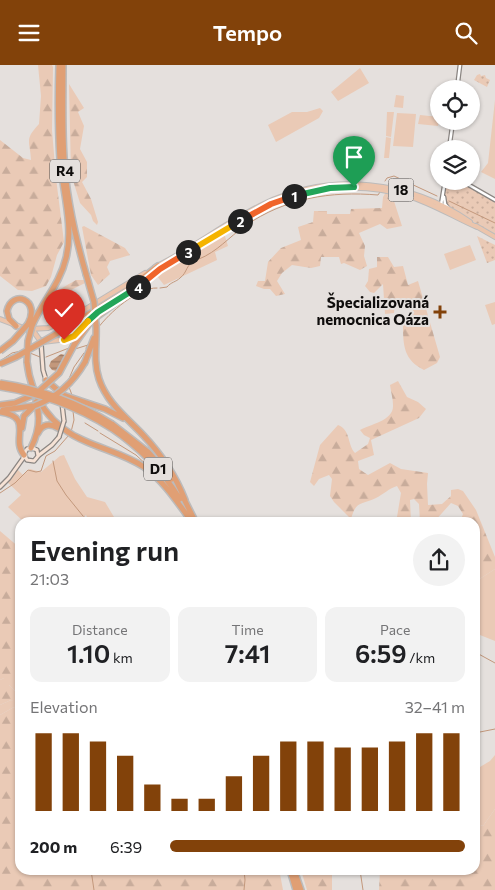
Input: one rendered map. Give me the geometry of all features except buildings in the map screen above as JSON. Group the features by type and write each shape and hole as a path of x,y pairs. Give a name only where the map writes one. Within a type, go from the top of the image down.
{"highway":[{"name":"R4","path":"29,326 60,277 68,247 68,229 60,158 59,65"},
{"name":"R4","path":"64,65 65,170 73,222 94,302 96,368 108,398 158,454 185,499"},
{"path":"0,364 16,357 127,291 158,266"},
{"path":"16,326 9,319 7,311 11,302 16,299 25,300 31,306 32,315 29,326 27,362 39,417 33,450"},
{"path":"0,405 15,403 42,390 55,378 74,345 91,321 118,301"},
{"path":"0,411 34,405 58,393 72,381 90,351 96,325"},
{"path":"0,351 29,326"},
{"path":"46,380 58,392 69,398 105,409 133,425"},
{"name":"D1","path":"0,383 53,395 82,407 140,445 157,461 185,499 193,517"},
{"name":"D1","path":"0,387 20,390 58,401 112,426 161,472 177,494 189,517"},
{"path":"33,394 49,416 70,434"},
{"path":"33,450 22,448 21,445 22,420 34,405"},
{"path":"0,411 12,415 19,422 21,430 19,448 24,456"},
{"path":"33,450 39,431 44,426 54,425 70,434 122,455 144,467 166,486 188,517"},
{"path":"292,875 296,890"},
{"path":"296,875 301,890"}],"main road":[{"name":"18","path":"1,320 16,326 48,328 78,314 258,207 301,190 340,184 372,185 400,190 433,201 477,227"},
{"name":"18","path":"29,326 46,341 62,341 72,337 98,312 118,301 166,266 241,220 277,202 308,192 346,187 386,191 420,200 495,237"},
{"path":"17,468 24,456 33,450 48,449 59,437 64,421 61,403 46,380 43,370 42,355 46,341 52,335 48,328"},
{"path":"37,335 40,329"},
{"path":"0,487 24,462 34,461 33,450"},
{"path":"24,456 28,461"}],"street":[{"path":"458,80 460,65"},
{"path":"441,205 444,190"},
{"path":"478,190 495,200"},
{"path":"433,201 439,201 443,196"},
{"path":"443,196 446,205 451,210"}],"green space":[{"path":"38,65 52,65 53,67 52,130 64,242 57,255 51,277 46,286 32,291 18,290 0,276 0,140 23,158 31,160 29,141 31,134 39,124 41,96"},
{"path":"360,68 369,83 338,101 331,92"},
{"path":"477,75 485,75 490,80 487,87 480,83 480,80 474,80"},
{"path":"69,84 84,108 78,112 84,126 80,149 87,162 87,177 82,182 91,199 98,222 97,225 80,203 71,174"},
{"path":"396,95 404,96 403,108 394,107"},
{"path":"495,100 495,179 481,172 488,163"},
{"path":"320,108 323,111 319,118 276,142 268,125 292,112 307,112"},
{"path":"387,112 394,112 391,137 386,136"},
{"path":"397,113 416,114 413,147 393,146"},
{"path":"420,115 430,116 430,125 418,124"},
{"path":"386,137 391,138 389,158 384,158"},
{"path":"444,190 478,190 495,200 495,234 447,207"},
{"path":"386,192 394,194 393,198 402,226 387,229 380,224 359,233 365,246 364,256 367,266 360,270 344,263 341,264 339,257 321,257 320,266 311,268 292,265 282,273 277,281 285,294 276,296 270,289 256,286 258,281 265,281 268,262 281,248 301,240 298,227 313,222 314,211 327,211 327,214 350,214 351,209 382,208 383,197"},
{"path":"84,226 125,248 130,255 110,261 107,267 110,274 98,285 91,275 82,227"},
{"path":"224,233 228,246 215,252 217,260 164,285 157,276"},
{"path":"477,236 495,245 495,260 487,263"},
{"path":"470,245 476,260 450,270 444,254"},
{"path":"377,257 388,257 394,267 403,266 408,285 418,281 440,357 437,363 424,370 412,362 404,346 403,325 412,318 413,309 404,300 395,303 394,313 385,314 383,284 374,293 370,292 365,286 368,281 369,269 377,267"},
{"path":"76,280 84,280 85,283 65,293 57,303 63,313 50,302 58,291"},
{"path":"495,302 495,324 492,325 485,305"},
{"path":"398,381 407,397 418,402 426,409 419,418 371,440 374,455 358,461 359,469 368,475 390,463 401,469 428,473 428,505 442,504 451,496 451,490 458,489 463,491 479,517 462,517 463,514 458,506 451,503 438,517 420,517 419,504 414,499 410,500 411,517 397,517 401,493 397,486 376,498 360,504 355,509 352,517 349,517 330,496 332,479 329,475 319,479 314,486 310,482 320,445 338,425 345,430 355,453 368,444 370,438 360,430 390,415 393,405 390,385"},
{"path":"64,455 75,479 87,497 105,502 114,517 87,517 86,515 84,517 19,517 8,507 21,495 5,480 17,469 23,475 30,469 41,472 60,456"},
{"path":"480,520 495,557 495,569 480,579"},
{"path":"0,531 15,544 15,678 0,680"},
{"path":"495,569 495,641 480,635 480,579"},
{"path":"15,678 15,691 9,685 0,685 0,680"},
{"path":"0,685 9,685 15,691 15,702 11,700 0,705"},
{"path":"11,700 15,702 15,708 0,715 0,705"},
{"path":"14,707 15,875 280,875 283,890 0,890 0,715"},
{"path":"495,755 495,809 483,826 480,825 480,767 490,761"},
{"path":"495,809 495,890 379,890 380,875 480,875 480,825 483,826"},
{"path":"302,875 332,875 332,890 307,890"}],"shaded area":[{"path":"61,354 66,357 57,371 52,370 49,366 51,361"}],"waterway":[{"path":"385,181 387,178 394,176 437,196"},
{"path":"199,259 260,216 292,203 326,196 343,194 378,195 380,192"},
{"path":"449,201 495,223"},
{"path":"160,288 167,287 178,279 190,264 196,260"},
{"path":"98,328 116,308 133,296 149,289 157,288"},
{"path":"86,348 91,340"},
{"path":"75,349 88,345"},
{"path":"46,357 69,348"},
{"path":"0,361 12,353 21,351"},
{"path":"30,353 40,357"},
{"path":"68,381 74,367 84,353"},
{"path":"69,387 72,395"},
{"path":"71,432 74,420 73,411"},
{"path":"85,423 98,431"},
{"path":"100,433 136,455 165,482"},
{"path":"0,493 15,483 28,470 41,471 46,456 55,451 69,435"},
{"path":"53,461 57,481 83,516"},
{"path":"480,655 495,663"},
{"path":"480,732 495,729"},
{"path":"92,875 94,890"},
{"path":"244,875 244,890"},
{"path":"361,875 363,890"}],"place":[{"name":"Špecializovaná nemocnica Oáza","path":"440,312"}],"route":[{"path":"64,340 76,334 98,312 118,301 160,269 259,210 299,194 330,188 354,187"}]}
